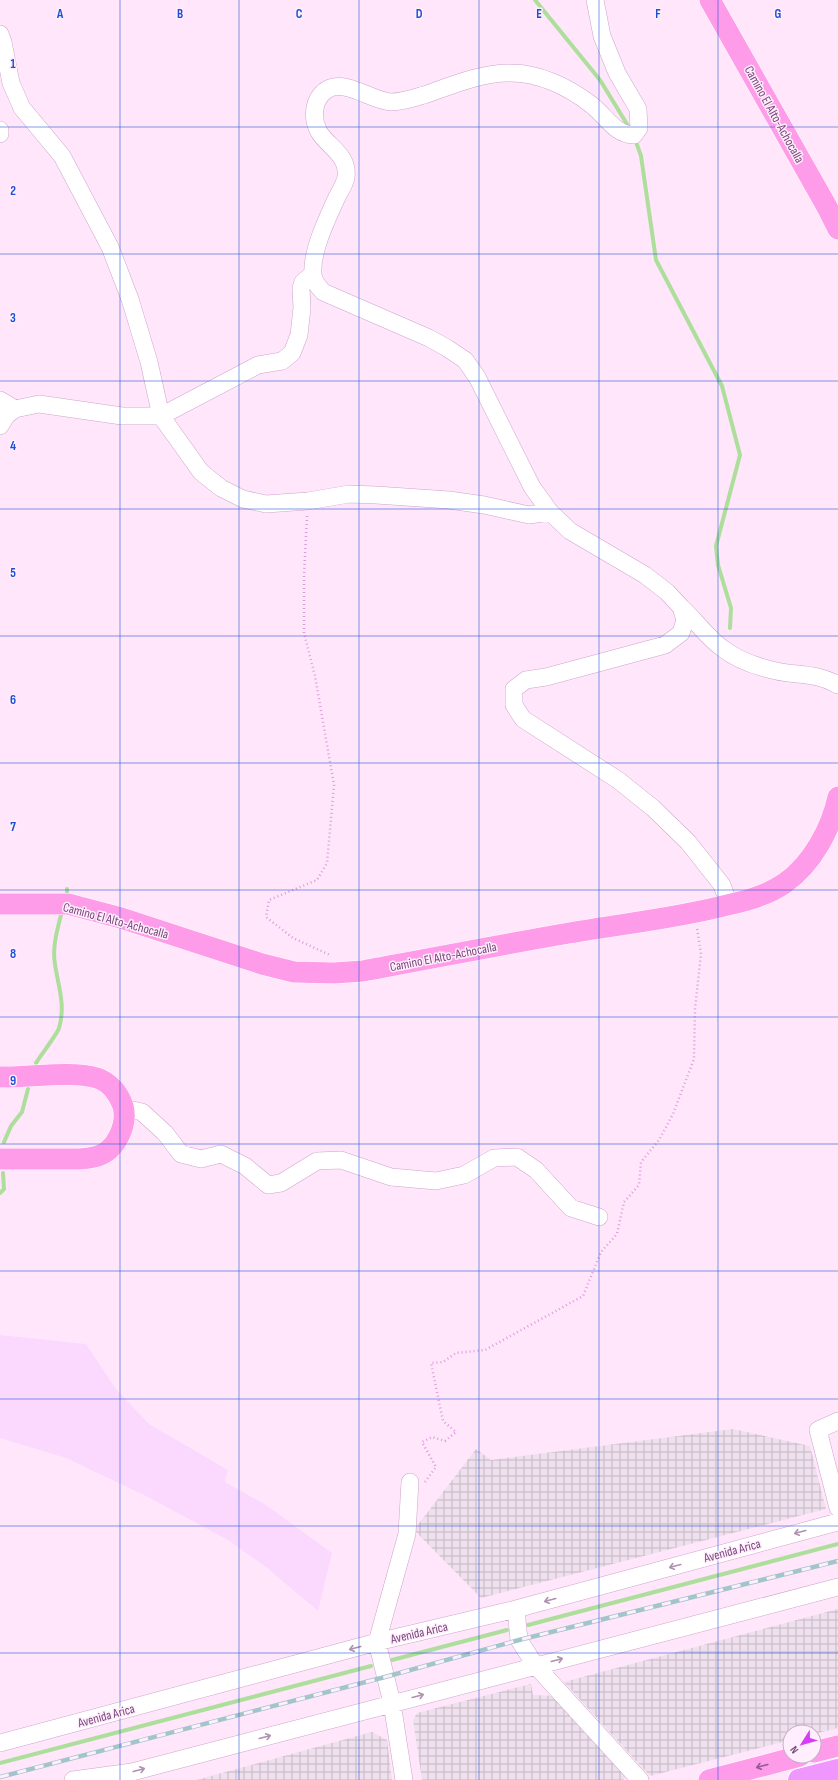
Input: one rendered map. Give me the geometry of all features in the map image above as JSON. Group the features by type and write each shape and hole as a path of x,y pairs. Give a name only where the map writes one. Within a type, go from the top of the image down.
{"highway":[{"path":"799,1780 838,1770"}],"main road":[{"name":"Camino El Alto-Achocalla","path":"710,0 828,207 838,229"},
{"name":"Camino El Alto-Achocalla","path":"0,904 68,904 121,918 262,964 294,972 334,973 364,971 569,933 696,913 758,898 786,882 806,863 820,845 835,811 838,797"},
{"path":"0,1077 84,1075 99,1078 110,1085 119,1095 123,1108 124,1123 119,1136 109,1149 98,1156 84,1159 0,1159"},
{"path":"822,1750 838,1746"},
{"path":"709,1780 782,1761"}],"street":[{"path":"595,0 602,36 617,73 638,109 639,128 634,135 624,135 614,128 605,116 589,103 563,87 542,78 511,73 478,78 408,99 391,102 344,87 331,88 320,97 315,106 315,120 320,134 336,150 345,165 346,178 328,216 313,258 313,274 316,283 323,292 429,338 465,360 477,378 532,486 550,512 570,531 645,575 667,592 722,648 744,661 776,671 805,673 829,680 838,685"},
{"path":"0,34 11,83 22,108 62,156 110,247 130,299 149,362 162,416 201,472 221,488 243,499 266,504 308,501 348,494 449,500 484,505 529,515 550,512"},
{"path":"0,426 7,416 15,409 39,404 122,416 162,416 240,373 258,365 282,361 292,353 298,335 302,315 301,288 303,282 313,274"},
{"path":"0,400 15,409"},
{"path":"681,607 685,620 681,633 665,645 590,666 526,680 514,689 514,704 523,719 618,780 658,813 688,842 722,885 729,905"},
{"path":"123,1108 142,1112 165,1133 180,1154 201,1159 221,1154 246,1166 268,1185 281,1182 317,1161 340,1160 391,1177 436,1181 464,1175 494,1158 517,1157 536,1170 571,1208 599,1217"},
{"path":"838,1421 818,1430 838,1508"},
{"path":"404,1780 392,1703 377,1642 407,1534 410,1482"},
{"name":"Avenida Arica","path":"0,1743 377,1642 516,1610 838,1522"},
{"path":"73,1780 132,1772 535,1665 838,1587"},
{"path":"516,1610 519,1640 535,1665 640,1780"}],"path":[{"path":"308,501 304,575 304,633 315,676 334,785 327,863 317,880 269,900 266,917 293,938 335,958"},
{"path":"410,1482 424,1483 436,1467 422,1442 432,1437 445,1441 456,1432 443,1421 431,1363 443,1362 456,1353 485,1350 583,1296 601,1252 616,1234 624,1202 639,1185 641,1162 663,1134 673,1114 694,1059 695,1009 701,954 696,913"}],"shaded area":[{"path":"0,1335 86,1344 116,1389 149,1424 228,1470 225,1482 266,1505 332,1553 318,1611 266,1567 228,1540 146,1496 66,1458 0,1438"},
{"path":"733,1429 810,1446 826,1509 481,1598 414,1530 476,1449 491,1460"},
{"path":"838,1609 838,1728 822,1732 822,1724 782,1724 782,1742 650,1776 564,1682"},
{"path":"531,1684 533,1695 556,1696 626,1776 623,1780 422,1780 413,1720 417,1713"},
{"path":"372,1732 387,1740 392,1780 196,1780"}],"waterway":[{"path":"535,0 600,80 630,129"},
{"path":"635,139 641,156 656,260 722,386 740,455 716,546 718,565 731,608 730,628"},
{"path":"36,1063 58,1031 61,1020 62,1003 54,958 61,915"},
{"path":"4,1142 11,1126 22,1112 28,1089"},
{"path":"0,1193 4,1189 3,1173"},
{"path":"528,1625 838,1544"},
{"path":"392,1660 507,1630"},
{"path":"0,1763 371,1666"}],"railway":[{"path":"0,1777 385,1677 519,1640 838,1561"}]}
